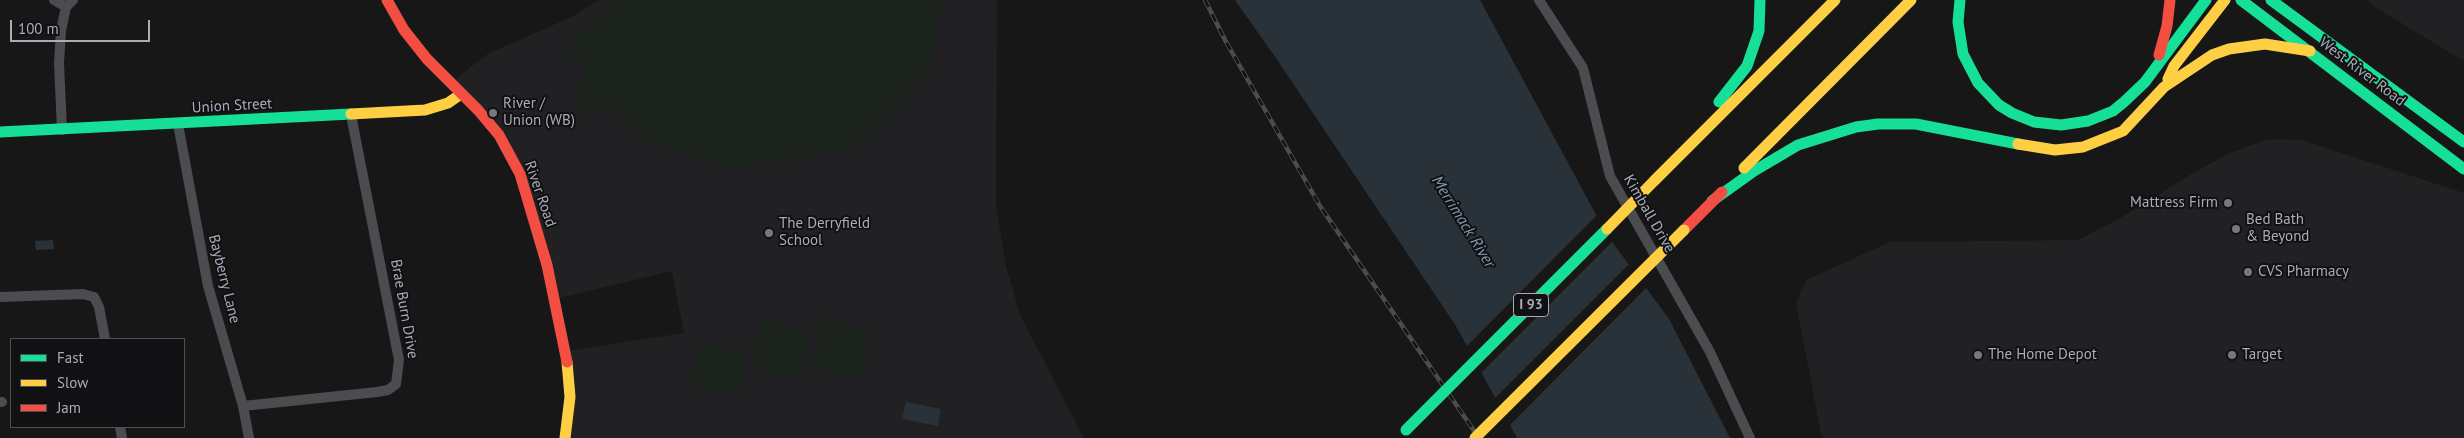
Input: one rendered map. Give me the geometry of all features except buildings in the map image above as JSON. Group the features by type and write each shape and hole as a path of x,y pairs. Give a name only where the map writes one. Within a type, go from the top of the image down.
{"main road":[{"name":"River Road","path":"387,0 404,30 427,59 499,135 513,160 529,200 547,265 569,369 570,397 565,438"},
{"path":"1656,180 1747,66 1759,31 1760,0"},
{"name":"I 93","path":"1402,434 1835,0"},
{"path":"1475,438 1911,0"},
{"path":"1960,0 1958,9 1959,37 1969,69 1990,97 1999,105 2023,119 2061,125 2076,124 2101,116 2124,102 2137,90 2206,0"},
{"path":"2153,70 2165,36 2170,0"},
{"path":"2164,87 2174,66 2224,0"},
{"name":"West River Road","path":"2241,0 2464,169"},
{"name":"West River Road","path":"2271,0 2464,142"},
{"path":"1712,201 1754,171 1798,145 1856,127 1878,124 1916,124 2038,148 2055,150 2083,147 2123,131 2164,87 2197,63 2229,49 2265,44 2310,51"},
{"name":"Union Street","path":"0,132 425,110 448,103 462,94"}],"street":[{"path":"54,0 70,4 60,31 59,63 62,130"},
{"name":"Kimball Drive","path":"1539,0 1583,68 1610,176 1710,352 1750,438"},
{"name":"Brae Burn Drive","path":"243,406 377,392 388,390 396,384 399,360 351,115"},
{"name":"Bayberry Lane","path":"178,124 208,286 243,406 249,438"},
{"path":"0,297 83,294 94,297 99,307 105,338"}],"shaded area":[{"name":"The Derryfield School","path":"598,0 997,0 996,204 1005,262 1020,315 1084,438 565,438 566,351 684,333 672,271 555,299 510,154 450,83 489,53 574,16"},
{"path":"622,0 941,0 930,74 858,149 732,169 651,142 609,110 596,109 585,117 577,104 583,63 563,60 567,47 576,33"},
{"path":"2367,0 2464,0 2464,61 2378,9"},
{"path":"2265,140 2302,140 2464,193 2464,438 1822,438 1796,304 1806,280 1890,242 2078,240 2122,217 2198,170 2230,153"},
{"path":"821,319 871,329 862,379 812,370"},
{"path":"760,321 810,331 801,379 751,369"},
{"path":"697,343 746,352 738,395 689,387"}],"water":[{"name":"Merrimack River","path":"1235,0 1480,0 1607,235 1669,319 1730,438 1517,438 1456,326"},
{"path":"53,240 54,249 36,250 35,241"},
{"path":"906,402 941,409 938,426 902,419"}],"pier":[{"path":"1599,213 1614,240 1479,375 1465,348"},
{"path":"1631,262 1648,286 1508,427 1493,400"}],"railway":[{"path":"1205,0 1225,40 1320,206 1479,438"}],"traffic: fast":[{"path":"1719,102 1747,66 1759,31 1760,0"},
{"path":"1960,0 1958,22 1963,54 1978,83 1999,105 2012,113 2034,122 2061,125 2088,121 2113,111 2124,102 2145,82 2206,0"},
{"path":"2241,0 2464,169"},
{"path":"2271,0 2464,142"},
{"path":"0,132 351,114"},
{"path":"1712,201 1754,171 1798,145 1856,127 1878,124 1916,124 2018,144"},
{"path":"1406,430 1607,229"}],"traffic: slow":[{"path":"1655,180 1835,0"},
{"path":"1744,168 1911,0"},
{"path":"2168,79 2174,66 2225,0"},
{"path":"2018,144 2055,150 2083,147 2123,131 2164,87 2212,55 2229,49 2265,44 2310,51"},
{"path":"351,114 425,110 448,103 461,94"},
{"path":"1607,229 1655,180"},
{"path":"1475,438 1684,230"},
{"path":"565,438 570,397 567,362"}],"traffic: jam":[{"path":"387,0 404,30 427,59 478,110 499,135 520,174 547,265 567,362"},
{"path":"2159,55 2167,26 2170,0"},
{"path":"1684,230 1722,192"}],"place":[{"name":"River / Union (WB)","path":"493,113"},
{"name":"Mattress Firm","path":"2228,203"},
{"name":"Bed Bath & Beyond","path":"2236,229"},
{"name":"The Derryfield School","path":"769,233"},
{"name":"CVS Pharmacy","path":"2248,272"},
{"name":"The Home Depot","path":"1978,355"},
{"name":"Target","path":"2232,355"}]}
